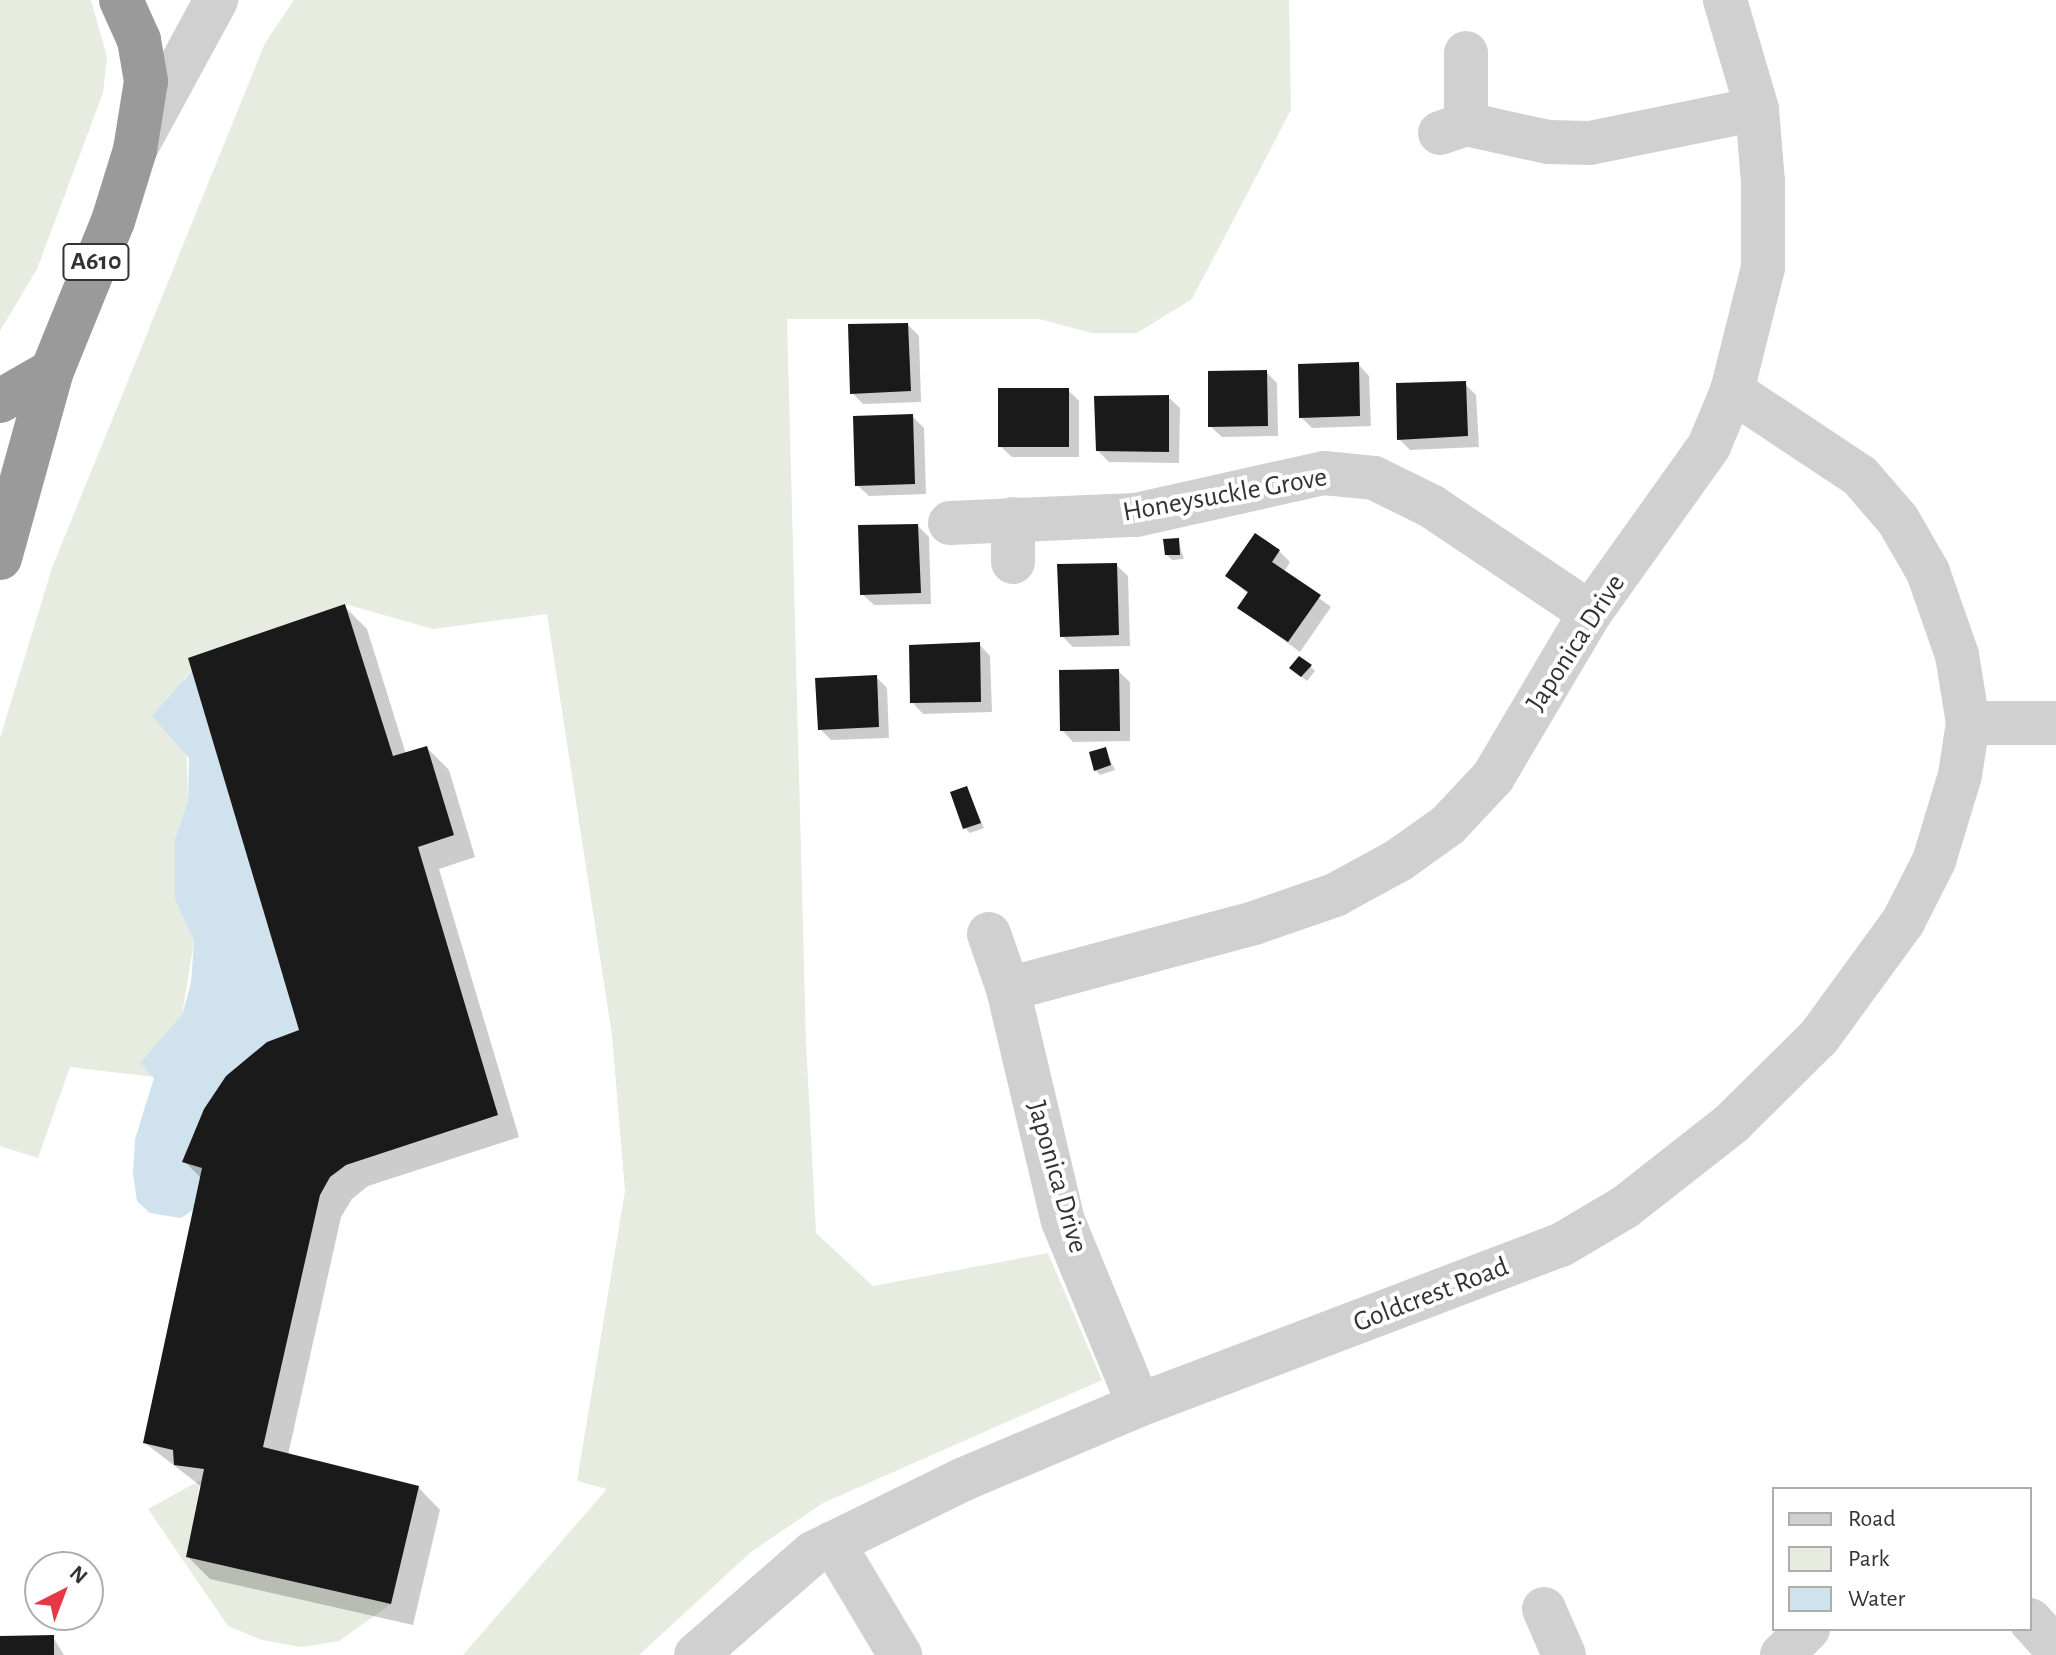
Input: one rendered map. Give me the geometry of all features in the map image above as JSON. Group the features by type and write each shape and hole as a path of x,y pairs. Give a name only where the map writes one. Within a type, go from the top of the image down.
{"highway":[{"name":"A610","path":"0,558 52,371 113,221 135,150 146,81 139,40 121,0"},
{"path":"0,401 52,371"}],"street":[{"path":"135,150 216,0"},
{"name":"Japonica Drive","path":"1008,989 1254,923 1335,895 1399,860 1448,825 1493,777 1590,613 1675,500 1709,446 1732,391 1763,268 1757,109 1725,0"},
{"path":"1466,53 1453,128 1548,142 1590,143 1757,109"},
{"name":"Goldcrest Road","path":"696,1655 782,1577 833,1543 964,1479 1139,1405 1561,1245 1625,1207 1732,1123 1819,1037 1903,922 1934,861 1960,775 1968,723 1957,655 1938,599 1898,520 1860,476 1732,391"},
{"name":"Honeysuckle Grove","path":"950,523 1136,515 1324,473 1374,478 1431,506 1590,613"},
{"path":"1013,519 1013,562"},
{"path":"1968,723 2056,723"},
{"name":"Japonica Drive","path":"989,934 1008,989 1063,1221 1139,1405"},
{"path":"833,1543 900,1655"},
{"path":"1544,1609 1564,1655"},
{"path":"2032,1622 2056,1649"},
{"path":"1782,1655 1806,1631"}],"green space":[{"path":"0,0 91,0 107,57 103,93 37,269 0,331"},
{"path":"294,0 1289,0 1291,110 1192,299 1137,333 1092,333 1039,319 787,319 806,1042 816,1233 873,1286 1048,1253 1102,1380 823,1503 751,1552 639,1655 463,1655 607,1489 577,1481 625,1191 612,1035 547,614 433,629 345,604 192,671 184,679 188,801 175,839 175,900 194,941 182,1015 154,1077 70,1067 38,1158 0,1146 0,738 52,568 265,43"},
{"path":"201,1480 186,1557 391,1604 339,1641 301,1647 262,1640 228,1626 148,1509"}],"water":[{"path":"192,671 299,1030 267,1042 226,1076 204,1109 183,1162 202,1168 193,1210 181,1218 150,1213 137,1201 133,1174 135,1139 154,1078 140,1063 182,1015 191,983 194,941 175,900 175,839 188,801 189,758 152,716"}],"building":[{"path":"908,323 911,391 850,394 848,324"},
{"path":"1359,362 1360,416 1299,418 1298,364"},
{"path":"1267,370 1268,426 1208,427 1208,371"},
{"path":"1466,381 1468,436 1397,440 1396,383"},
{"path":"998,388 1069,388 1069,447 998,447"},
{"path":"1169,395 1169,452 1096,451 1094,396"},
{"path":"913,414 915,484 855,486 853,416"},
{"path":"918,524 921,593 860,595 858,525"},
{"path":"1255,533 1280,550 1272,562 1321,595 1288,642 1237,608 1248,592 1225,576"},
{"path":"1179,538 1180,555 1165,555 1163,539"},
{"path":"1117,563 1119,635 1060,637 1057,564"},
{"path":"345,604 393,756 427,746 454,835 418,847 498,1115 346,1165 330,1177 320,1195 263,1447 419,1486 391,1604 186,1557 204,1469 174,1465 173,1450 143,1443 202,1168 182,1162 204,1109 226,1076 267,1042 299,1030 188,658"},
{"path":"980,642 981,702 910,703 909,645"},
{"path":"1299,656 1312,665 1301,677 1289,668"},
{"path":"1119,669 1120,731 1060,731 1059,670"},
{"path":"877,675 879,727 818,730 815,678"},
{"path":"1106,747 1111,765 1094,771 1089,752"},
{"path":"967,786 981,823 963,829 950,792"},
{"path":"54,1635 54,1655 0,1655 0,1636"}]}
